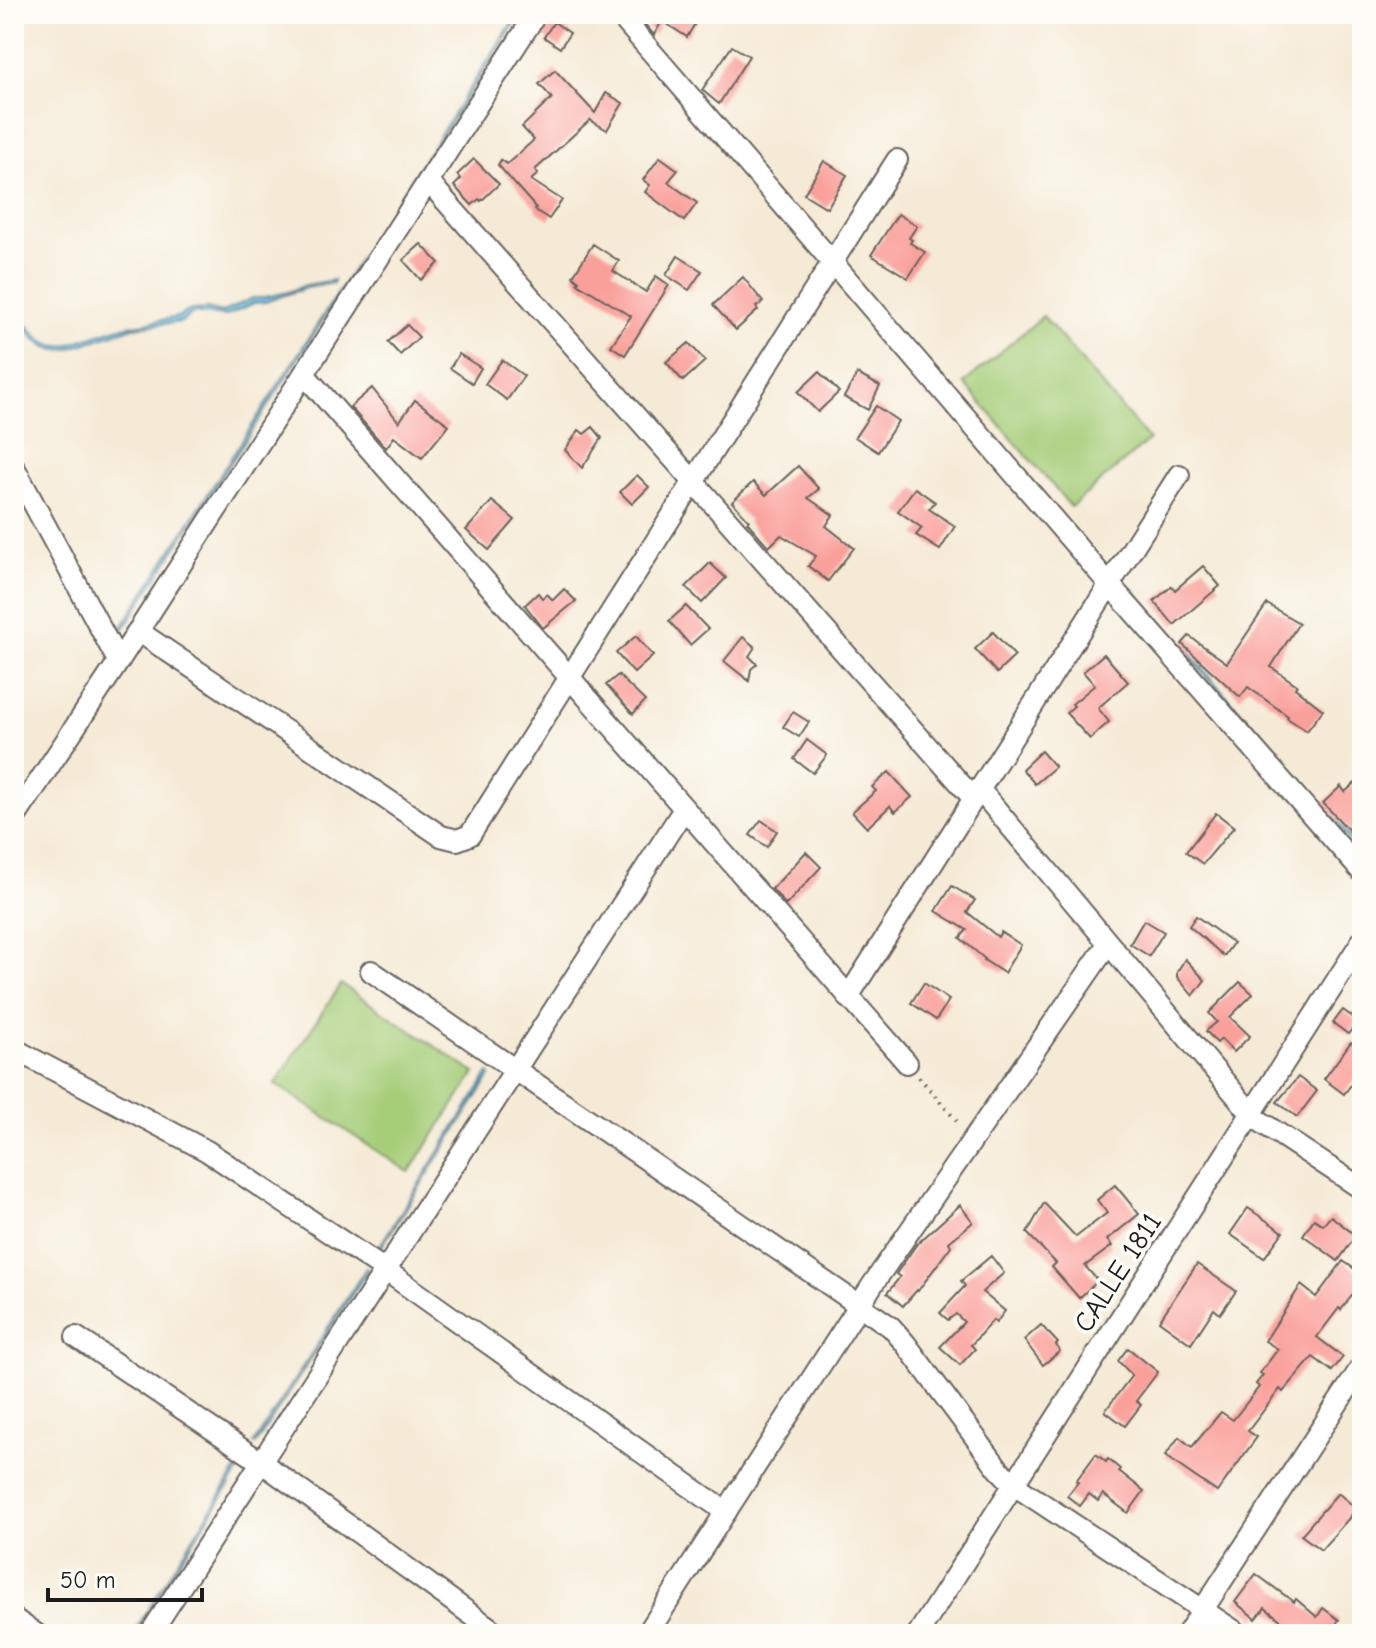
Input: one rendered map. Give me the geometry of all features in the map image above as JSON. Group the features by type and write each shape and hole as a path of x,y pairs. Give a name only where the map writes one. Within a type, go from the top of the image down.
{"street":[{"path":"14,819 536,14"},
{"path":"619,14 831,263 1362,872"},
{"path":"138,631 441,836 457,840 470,835 897,160"},
{"path":"428,181 976,794 1252,1114 1362,1189"},
{"path":"304,374 907,1063"},
{"path":"14,467 118,661"},
{"path":"848,997 1179,475"},
{"path":"150,1634 684,809"},
{"name":"CALLE 1811","path":"918,1634 1362,941"},
{"path":"647,1634 859,1306 1108,944"},
{"path":"371,971 891,1327 1014,1485 1239,1634"},
{"path":"14,1049 207,1151 385,1270 726,1512"},
{"path":"76,1337 261,1462 498,1634"},
{"path":"1187,1634 1362,1366"},
{"path":"14,1619 36,1634"}],"path":[{"path":"907,1063 971,1139"}],"green space":[{"path":"1043,316 1149,440 1071,507 964,383"},
{"path":"341,984 475,1073 409,1172 275,1084"}],"water":[{"path":"518,14 521,14 121,633 119,631"},
{"path":"334,280 334,283 254,303 226,316 193,313 181,322 134,327 69,349 47,347 34,338 14,314 14,310 47,343 67,345 117,328 178,317 191,310 207,309 221,313 253,298"},
{"path":"1132,588 1362,850 1362,855 1130,590"},
{"path":"489,1073 491,1075 377,1250"},
{"path":"366,1268 368,1270 254,1443"},
{"path":"240,1464 242,1466 132,1634"}],"building":[{"path":"636,14 684,14 696,22 687,37 662,21 654,35"},
{"path":"554,22 570,33 560,48 544,37"},
{"path":"732,46 749,56 719,104 702,90"},
{"path":"555,70 595,113 606,93 623,103 607,130 591,119 535,170 538,174 531,180 562,200 549,219 535,210 498,165 501,160 507,164 534,140 522,127 552,98 539,84"},
{"path":"660,157 678,170 668,182 697,203 684,221 645,192 650,185 643,180"},
{"path":"474,159 499,184 472,205 454,186 461,179 457,175"},
{"path":"824,161 847,175 827,208 804,194"},
{"path":"898,214 917,226 909,238 912,240 910,243 925,252 908,278 871,255"},
{"path":"421,244 439,263 421,280 403,260"},
{"path":"593,244 619,261 613,271 646,292 656,276 669,285 625,355 611,346 631,316 577,283 579,281 573,276"},
{"path":"678,256 702,271 689,290 666,275"},
{"path":"743,277 763,302 736,330 713,305"},
{"path":"407,325 419,337 400,355 388,342"},
{"path":"689,343 705,361 683,381 666,362"},
{"path":"459,354 481,368 472,383 450,368"},
{"path":"502,360 524,376 507,400 485,384"},
{"path":"819,372 839,392 818,412 798,392"},
{"path":"857,374 880,386 868,410 844,397"},
{"path":"372,388 399,422 415,400 449,425 422,458 394,437 386,448 350,407"},
{"path":"876,406 898,421 878,452 855,437"},
{"path":"593,427 602,438 582,468 565,450 579,430 584,434"},
{"path":"798,466 819,489 808,498 833,515 826,526 854,548 828,581 808,566 816,556 781,535 769,547 732,502 753,482 766,495"},
{"path":"637,475 649,487 632,504 620,492"},
{"path":"915,488 935,502 929,509 955,526 940,550 916,535 922,528 898,511"},
{"path":"492,501 515,520 489,550 466,530"},
{"path":"710,563 726,578 702,603 686,587"},
{"path":"1203,566 1220,586 1174,625 1154,601 1172,586 1175,590"},
{"path":"564,589 576,601 543,628 525,605 538,593 542,598 547,594 553,600"},
{"path":"1267,604 1299,623 1271,667 1297,685 1295,688 1323,710 1307,731 1248,687 1240,697 1182,644 1189,636 1227,663"},
{"path":"686,606 708,629 690,645 669,621"},
{"path":"993,632 1015,656 997,673 975,649"},
{"path":"636,636 653,656 634,673 616,653"},
{"path":"743,637 755,647 749,656 757,664 751,669 749,681 724,661"},
{"path":"1104,654 1128,682 1098,708 1109,722 1090,739 1066,713 1095,685 1083,672"},
{"path":"618,675 645,701 633,714 606,685"},
{"path":"793,712 809,722 799,737 783,727"},
{"path":"807,740 827,755 813,773 794,759"},
{"path":"1041,751 1055,767 1035,784 1022,769"},
{"path":"889,772 912,797 895,812 890,806 867,828 852,812 876,791 872,787"},
{"path":"1362,777 1362,844 1323,803 1341,786 1345,792"},
{"path":"1216,813 1234,827 1203,864 1186,852"},
{"path":"761,820 777,831 767,847 750,835"},
{"path":"806,852 821,867 786,905 772,889"},
{"path":"952,886 975,900 967,912 998,937 1001,932 1021,945 1004,973 960,938 967,930 936,911"},
{"path":"1196,916 1233,943 1224,956 1189,926"},
{"path":"1144,920 1164,932 1149,956 1130,944"},
{"path":"1185,959 1205,980 1193,996 1177,977"},
{"path":"1240,982 1253,994 1230,1017 1250,1036 1234,1052 1221,1039 1217,1043 1206,1031 1217,1022 1209,1013"},
{"path":"924,983 949,1000 936,1020 911,1003"},
{"path":"1343,1010 1358,1021 1348,1034 1333,1023"},
{"path":"1351,1042 1362,1050 1362,1070 1344,1094 1324,1079"},
{"path":"1298,1077 1317,1091 1297,1117 1277,1102"},
{"path":"1115,1185 1139,1214 1107,1240 1112,1246 1085,1266 1098,1281 1079,1298 1052,1267 1056,1263 1027,1233 1044,1203 1076,1237 1107,1213 1097,1200"},
{"path":"960,1205 973,1222 949,1242 951,1246 903,1306 887,1293 900,1277 896,1274 916,1245"},
{"path":"1248,1208 1283,1232 1264,1258 1230,1234"},
{"path":"1331,1216 1356,1236 1338,1261 1303,1235 1314,1219 1323,1225"},
{"path":"991,1256 1004,1273 982,1292 1005,1311 971,1345 975,1349 960,1365 940,1347 964,1322 956,1314 948,1320 940,1313 965,1286 961,1281"},
{"path":"1343,1261 1362,1274 1362,1282 1317,1337 1343,1357 1332,1371 1313,1357 1283,1392 1280,1389 1248,1431 1257,1437 1217,1492 1165,1456 1179,1437 1192,1447 1221,1412 1233,1420 1259,1387 1256,1384 1263,1375 1260,1373 1278,1349 1265,1341 1301,1285 1316,1297"},
{"path":"1197,1264 1236,1291 1220,1314 1214,1309 1191,1344 1159,1321"},
{"path":"1041,1325 1058,1343 1056,1345 1060,1351 1043,1365 1024,1340"},
{"path":"1128,1348 1158,1372 1136,1401 1141,1405 1125,1426 1105,1411 1132,1375 1118,1361"},
{"path":"1096,1454 1106,1462 1108,1459 1144,1491 1128,1513 1103,1494 1098,1501 1089,1494 1080,1506 1067,1496"},
{"path":"1338,1493 1357,1509 1321,1550 1301,1535"},
{"path":"1256,1574 1294,1602 1296,1599 1317,1617 1323,1608 1339,1620 1332,1629 1338,1634 1299,1634 1265,1608 1256,1619 1235,1602"}]}
